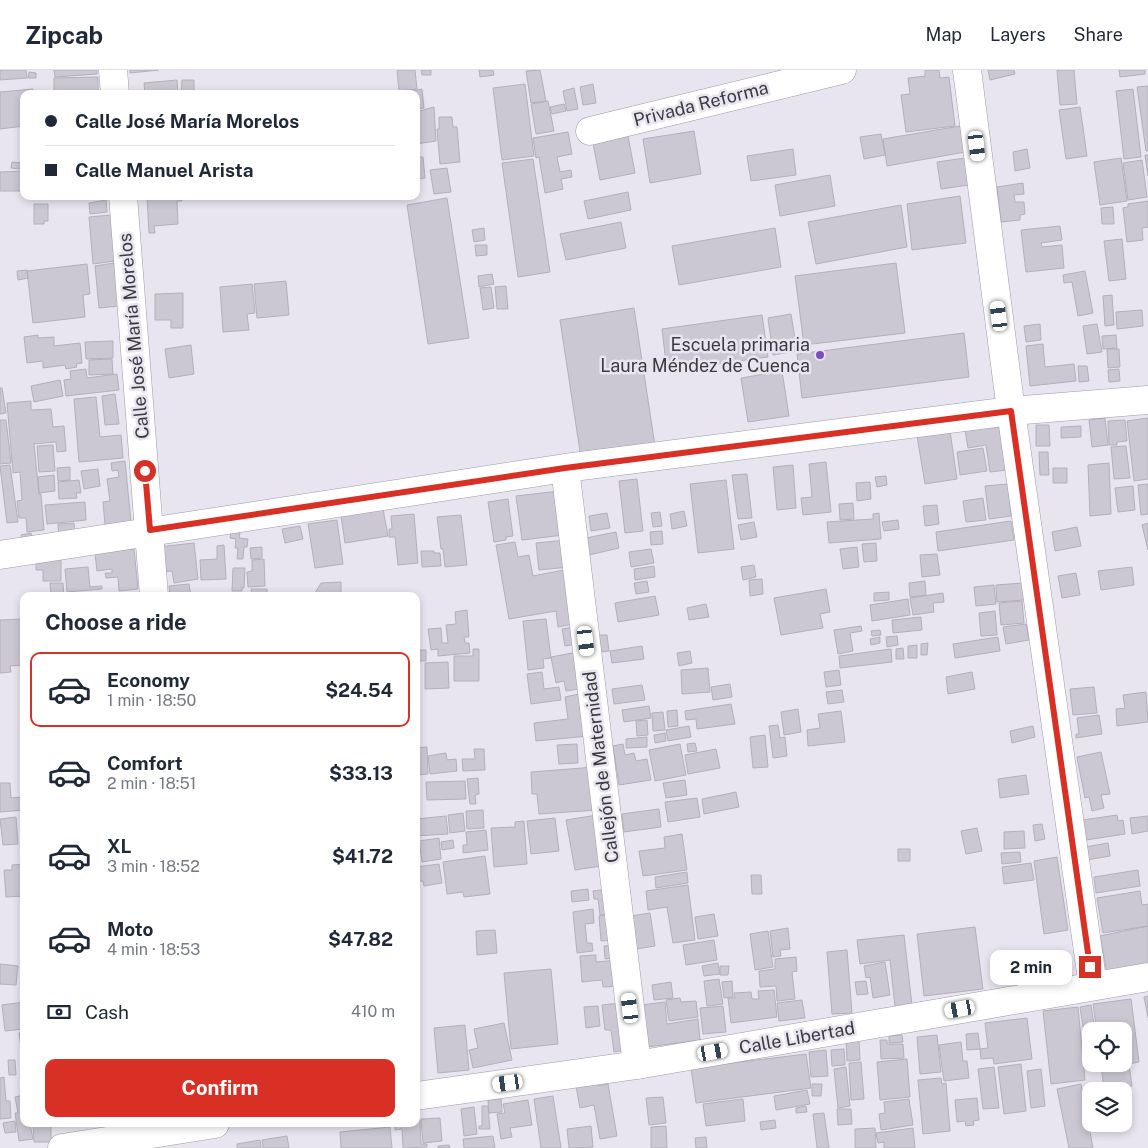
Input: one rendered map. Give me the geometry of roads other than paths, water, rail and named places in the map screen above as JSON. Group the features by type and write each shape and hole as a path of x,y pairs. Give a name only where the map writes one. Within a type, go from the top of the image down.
{"street":[{"path":"113,70 115,90"},
{"name":"Privada Reforma","path":"590,131 842,70"},
{"path":"968,70 1011,411 1093,986"},
{"name":"Calle José María Morelos","path":"123,200 154,592"},
{"path":"0,555 150,530 565,468 1011,411 1148,400"},
{"name":"Callejón de Maternidad","path":"565,468 637,1065"},
{"name":"Calle Libertad","path":"420,1095 637,1065 1148,977"},
{"path":"62,1148 200,1131"}],"place":[{"name":"Escuela primaria Laura Méndez de Cuenca","path":"820,355"}]}
